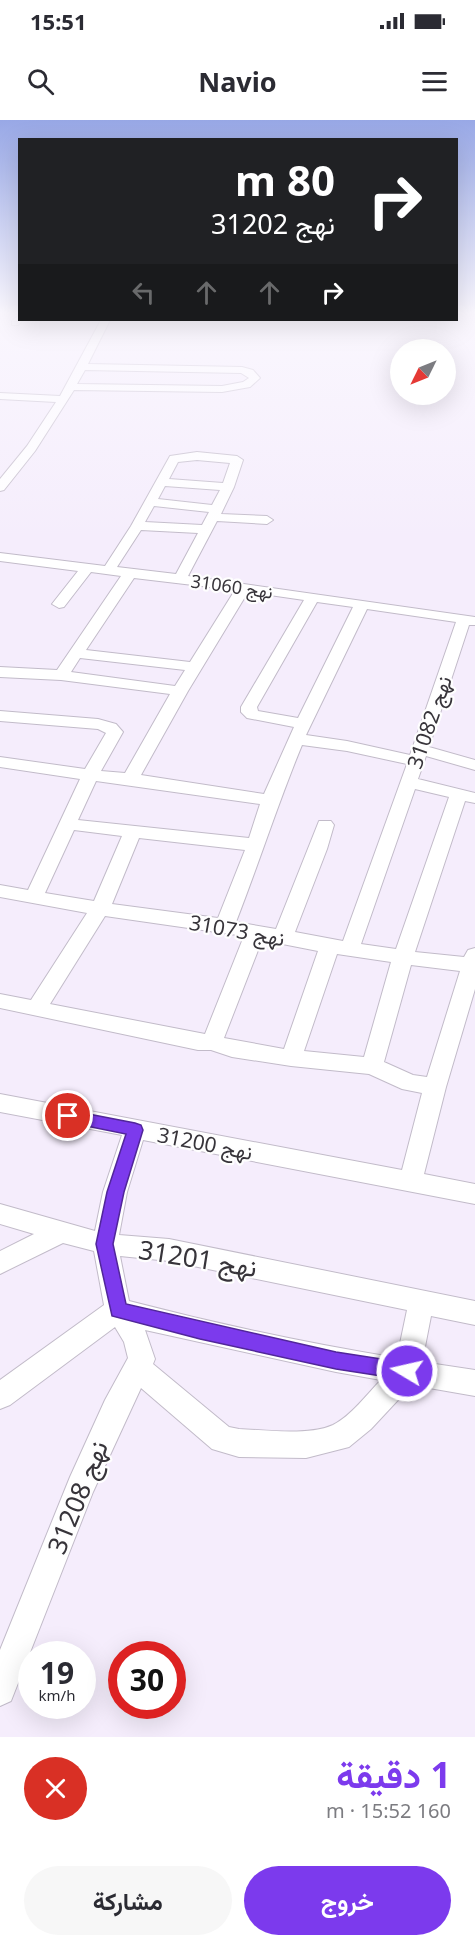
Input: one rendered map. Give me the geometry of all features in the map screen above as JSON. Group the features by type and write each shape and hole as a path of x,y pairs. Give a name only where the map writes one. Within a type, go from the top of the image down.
{"street":[{"path":"0,487 4,477 70,387"},
{"path":"105,387 228,387"},
{"path":"0,396 63,399"},
{"path":"108,571 163,482 171,463 178,458 229,458 238,461 228,487 180,579"},
{"path":"163,482 228,487"},
{"path":"150,502 210,518"},
{"path":"137,526 210,518 267,520"},
{"name":"نهج 31060","path":"0,557 108,571 126,579 180,579 244,587 362,604 466,624"},
{"path":"59,604 87,568"},
{"path":"61,675 126,579"},
{"path":"130,779 180,691 244,587"},
{"path":"313,597 249,707 249,712 302,727 347,746 475,765"},
{"path":"225,926 256,845 270,800 302,727 362,604"},
{"name":"نهج 31082","path":"466,624 409,782 467,796"},
{"path":"75,653 195,667"},
{"path":"0,672 61,675 180,691"},
{"path":"0,716 98,724 114,729 114,735 90,775 34,897"},
{"path":"2,766 130,779 270,800"},
{"path":"291,1058 409,782"},
{"path":"372,1066 403,957 467,796"},
{"path":"67,824 256,845"},
{"path":"283,937 318,849 325,825"},
{"path":"36,1008 100,909 133,831"},
{"name":"نهج 31073","path":"0,891 100,909 225,926 403,957 474,961"},
{"path":"212,1042 255,932"},
{"path":"410,1183 435,1087 474,961"},
{"path":"0,1001 198,1042 212,1042 232,1049 291,1058 372,1066 410,1083 435,1087"},
{"name":"نهج 31200","path":"0,1103 475,1194"},
{"path":"135,1130 115,1192 105,1244 118,1310 136,1338 142,1359 139,1369 222,1439 238,1443 306,1444 339,1437 361,1420 407,1371 421,1303"},
{"name":"نهج 31201","path":"0,1214 105,1244 169,1250 301,1275 475,1313"},
{"path":"0,1263 63,1231"},
{"path":"0,1396 118,1310 200,1331 336,1360 475,1383"},
{"name":"نهج 31208","path":"0,1690 84,1477 115,1409 139,1369"}],"route":[{"path":"68,1116 135,1130 115,1192 105,1244 118,1310 200,1331 336,1360 407,1371"}]}
